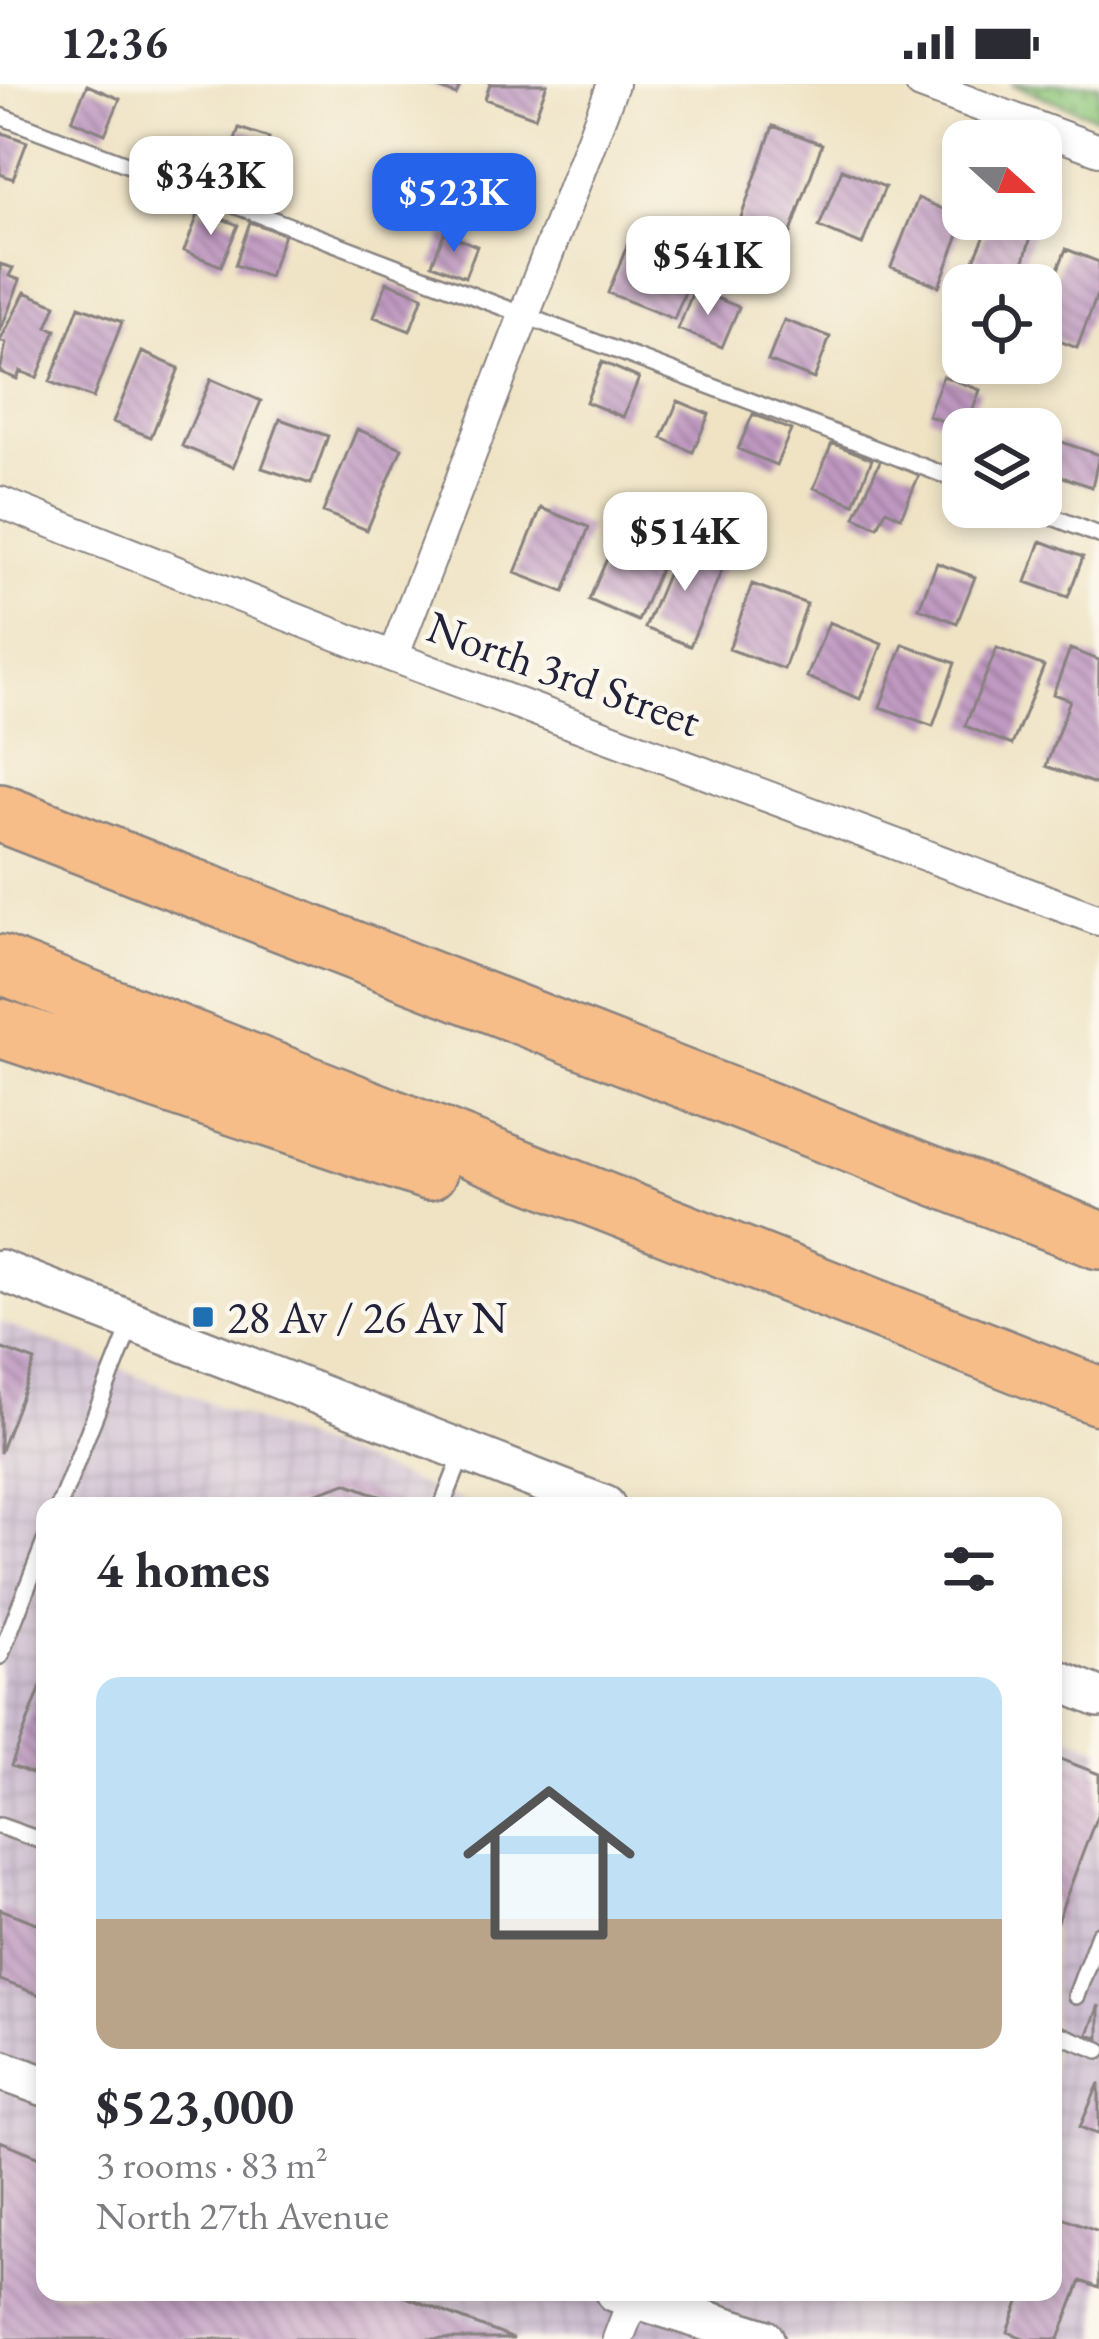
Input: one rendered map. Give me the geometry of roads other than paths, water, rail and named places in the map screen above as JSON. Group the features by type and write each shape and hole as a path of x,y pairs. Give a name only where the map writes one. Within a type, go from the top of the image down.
{"highway":[{"path":"0,813 1099,1240"},
{"path":"0,964 1092,1393"},
{"path":"0,1028 1092,1393"}],"street":[{"path":"393,657 613,84"},
{"path":"920,84 1099,150"},
{"name":"North 3rd Street","path":"0,502 393,657 1099,920"},
{"path":"0,1270 581,1497"},
{"path":"1062,1682 1099,1697"},
{"path":"0,2070 36,2083"},
{"path":"618,2339 627,2301"},
{"path":"650,2301 764,2339"}],"lane":[{"path":"0,116 942,474"},
{"path":"1062,521 1099,535"},
{"path":"63,1497 132,1321"},
{"path":"446,1497 463,1452"},
{"path":"0,1656 36,1565"},
{"path":"0,1826 36,1840"},
{"path":"1076,1996 1099,1934"},
{"path":"1062,2036 1099,2050"}],"place":[{"name":"28 Av / 26 Av N","path":"203,1317"}]}
